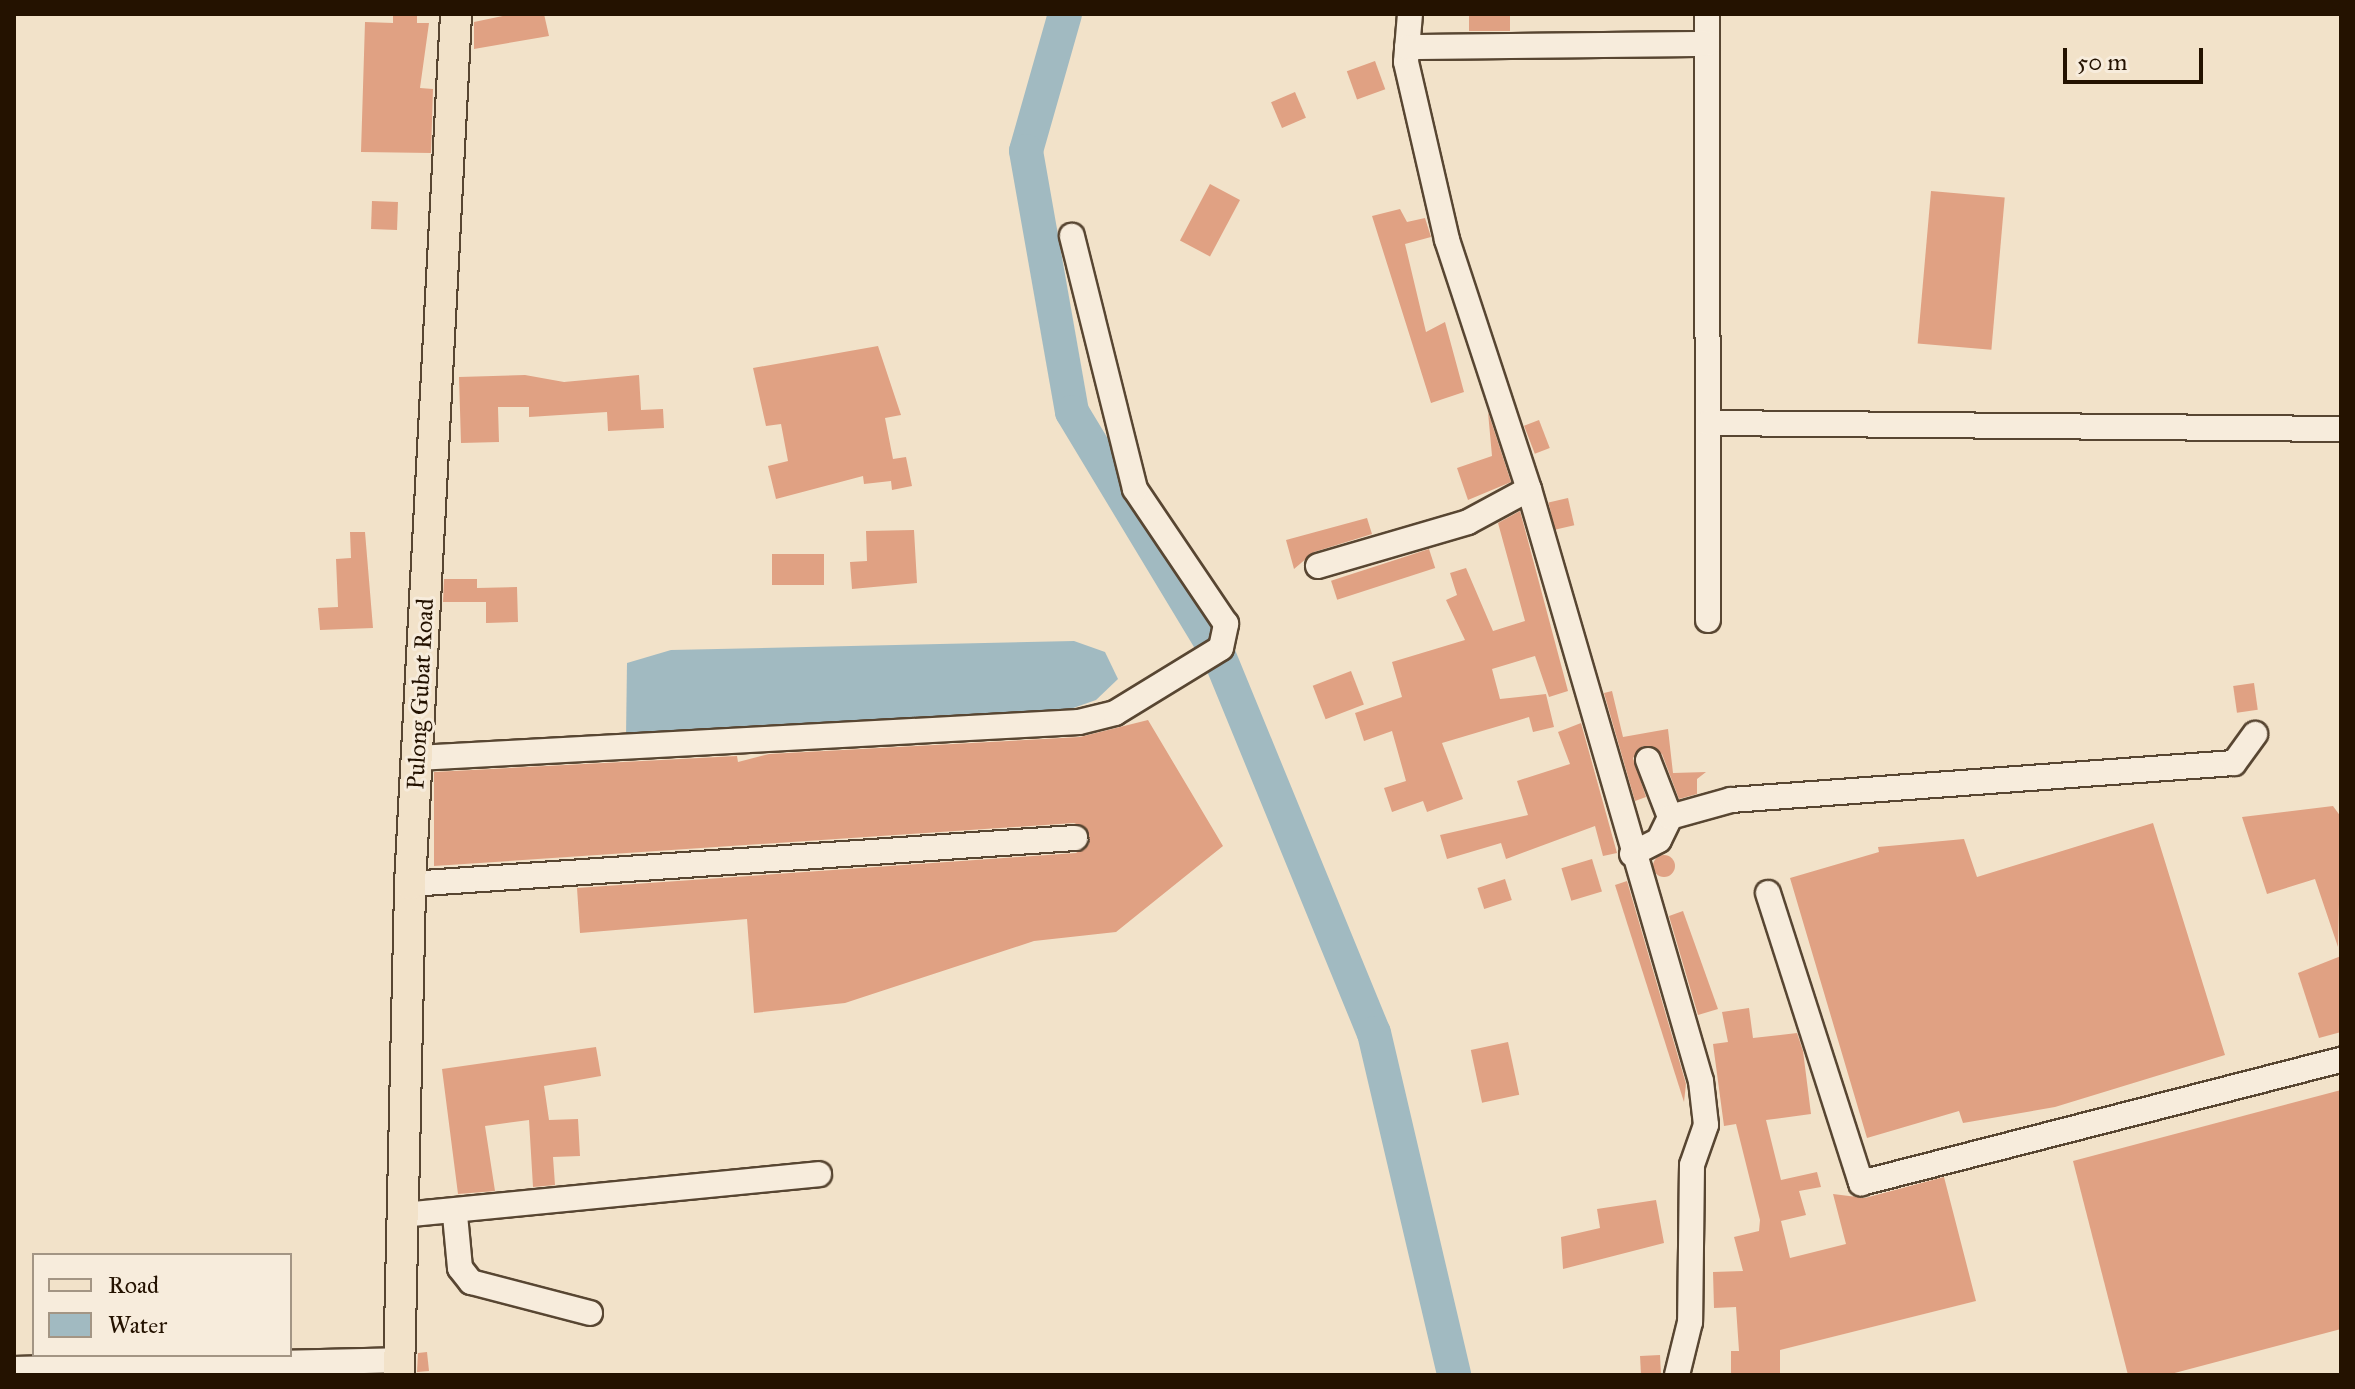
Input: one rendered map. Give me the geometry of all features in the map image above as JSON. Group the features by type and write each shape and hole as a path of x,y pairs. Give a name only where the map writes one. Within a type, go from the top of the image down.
{"main road":[{"name":"Pulong Gubat Road","path":"398,1368 410,884 456,14"}],"street":[{"path":"1410,14 1407,47 1447,240 1529,489 1632,854 1701,1081 1706,1125 1692,1165 1690,1322 1677,1375"},
{"path":"1707,14 1708,620"},
{"path":"1407,47 1707,44"},
{"path":"417,758 1079,722 1115,713 1221,648 1226,624 1135,489 1072,236"},
{"path":"1708,423 2341,429"},
{"path":"1318,566 1468,522 1529,489"},
{"path":"1670,817 1731,800 2234,763 2255,734"},
{"path":"1632,854 1659,840 1670,817 1648,760"},
{"path":"410,884 1075,838"},
{"path":"1768,893 1861,1183 2341,1060"},
{"path":"403,1215 455,1215 819,1174"},
{"path":"455,1215 460,1268 471,1282 590,1313"},
{"path":"14,1369 194,1372 398,1368"}],"water":[{"path":"1074,641 1105,652 1118,679 1096,700 1059,713 626,737 627,663 671,650"}],"building":[{"path":"393,14 417,14 417,23 429,23 420,88 433,89 431,153 361,152 365,22 393,23"},
{"path":"513,14 544,14 549,36 474,49 474,22"},
{"path":"1469,14 1510,14 1510,31 1469,31"},
{"path":"1375,61 1385,89 1357,99 1347,71"},
{"path":"1295,92 1306,118 1282,128 1271,102"},
{"path":"1210,184 1240,200 1210,256 1180,241"},
{"path":"1931,191 2005,197 1991,350 1918,343"},
{"path":"372,201 398,202 397,230 371,229"},
{"path":"1400,209 1407,222 1425,218 1431,237 1405,244 1426,332 1445,322 1464,392 1431,403 1372,216"},
{"path":"878,346 901,415 885,418 893,459 906,457 912,486 892,490 891,481 864,484 863,476 776,499 768,466 788,461 781,424 766,426 753,368"},
{"path":"525,375 564,382 639,375 641,410 663,409 664,428 608,431 607,412 529,417 529,407 498,407 499,442 461,443 459,377"},
{"path":"1488,412 1511,482 1468,500 1457,468 1492,456"},
{"path":"1539,420 1550,448 1535,454 1524,426"},
{"path":"1568,498 1574,525 1555,530 1549,502"},
{"path":"1520,511 1568,691 1549,697 1535,656 1492,669 1500,699 1546,694 1554,727 1533,732 1529,717 1442,743 1463,799 1427,812 1423,801 1392,812 1384,788 1406,781 1392,731 1364,741 1355,713 1402,697 1392,662 1465,640 1446,600 1457,595 1450,573 1466,568 1493,631 1525,621 1498,523"},
{"path":"1367,518 1372,534 1314,552 1294,569 1286,540"},
{"path":"914,530 917,583 852,589 850,562 867,561 866,531"},
{"path":"350,532 365,532 373,628 320,630 318,608 338,607 336,559 351,558"},
{"path":"1429,549 1435,568 1337,600 1331,581"},
{"path":"772,554 824,554 824,585 772,585"},
{"path":"444,579 477,579 477,588 517,587 518,622 486,623 486,602 443,602"},
{"path":"1351,671 1364,705 1326,719 1313,686"},
{"path":"2254,683 2258,710 2237,713 2233,686"},
{"path":"1612,691 1623,737 1668,729 1673,773 1706,772 1697,779 1697,794 1679,799 1662,754 1643,746 1633,758 1646,797 1635,801 1604,693"},
{"path":"1148,720 1223,846 1116,932 1034,941 845,1003 754,1013 747,919 580,933 577,888 1076,853 1089,844 1087,829 1074,823 434,866 434,772 737,756 738,762 769,754 1080,737"},
{"path":"1581,723 1617,853 1603,856 1595,826 1506,859 1501,843 1447,859 1440,835 1528,815 1517,781 1570,764 1558,732"},
{"path":"2333,806 2341,817 2338,947 2315,879 2267,894 2242,817"},
{"path":"2153,823 2225,1055 2055,1107 1963,1123 1959,1111 1867,1138 1790,878 1879,852 1878,847 1964,839 1977,877"},
{"path":"1664,855 1672,858 1675,866 1672,874 1664,877 1656,874 1653,866 1656,858"},
{"path":"1592,859 1602,892 1571,901 1561,868"},
{"path":"1505,879 1512,900 1484,909 1477,888"},
{"path":"1627,881 1686,1084 1684,1102 1615,885"},
{"path":"1683,911 1718,1009 1698,1015 1669,916"},
{"path":"2341,956 2341,1032 2319,1038 2298,973"},
{"path":"1749,1008 1753,1038 1797,1033 1803,1051 1811,1114 1766,1120 1781,1180 1817,1172 1821,1187 1799,1191 1806,1215 1781,1221 1790,1258 1846,1244 1833,1194 1865,1198 1944,1177 1976,1301 1780,1350 1780,1375 1731,1375 1731,1351 1739,1351 1736,1307 1714,1308 1713,1272 1743,1271 1734,1237 1759,1231 1760,1220 1736,1124 1724,1126 1713,1044 1728,1042 1722,1012"},
{"path":"1508,1042 1519,1095 1482,1103 1471,1050"},
{"path":"596,1047 601,1076 544,1086 549,1120 578,1119 580,1156 553,1157 555,1185 533,1187 529,1120 485,1126 495,1191 458,1194 442,1069"},
{"path":"2341,1090 2341,1329 2167,1375 2128,1375 2073,1161"},
{"path":"1656,1200 1664,1243 1563,1269 1561,1237 1600,1228 1597,1209"},
{"path":"427,1352 429,1371 417,1372 418,1353"},
{"path":"1660,1355 1661,1375 1641,1375 1640,1356"}],"waterway":[{"path":"1065,14 1026,151 1072,412 1211,642"},
{"path":"1220,658 1374,1033 1454,1375"}]}
